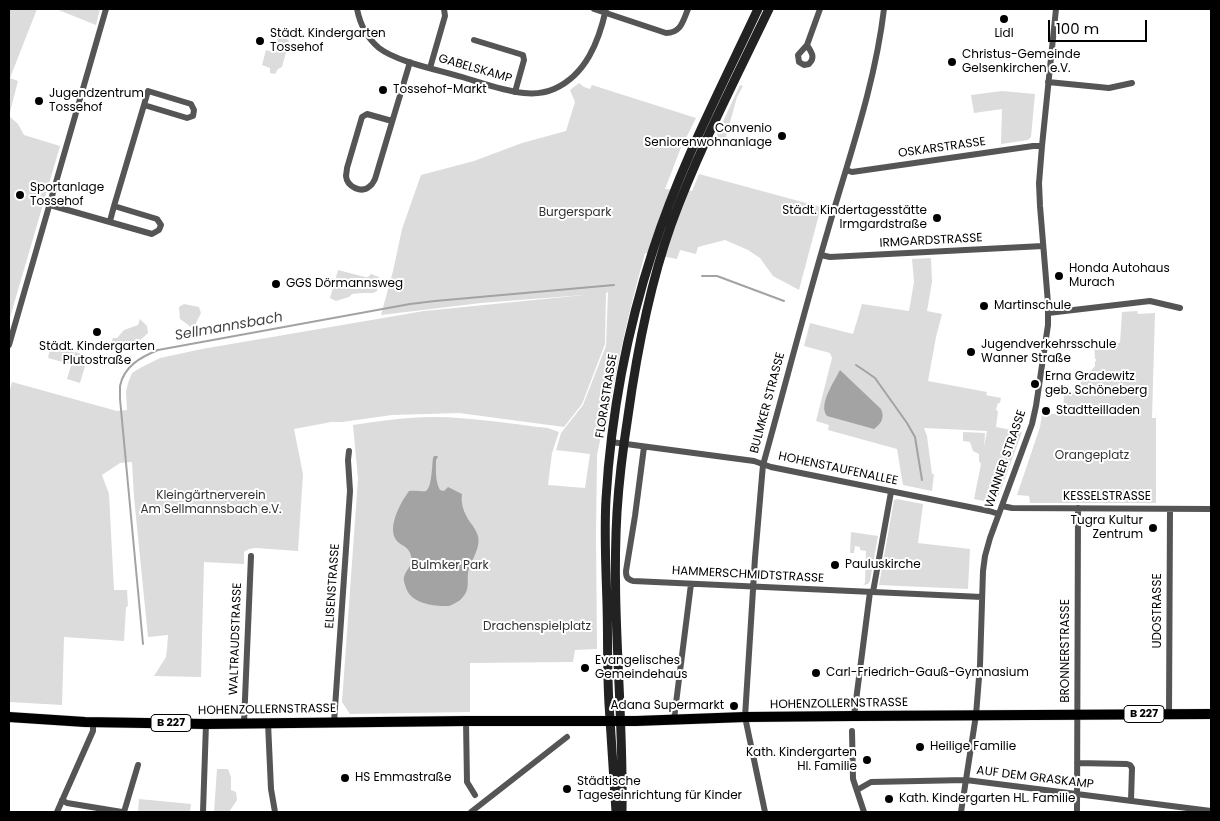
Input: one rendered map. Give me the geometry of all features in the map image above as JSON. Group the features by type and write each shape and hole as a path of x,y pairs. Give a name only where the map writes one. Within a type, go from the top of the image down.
{"main road":[{"name":"FLORASTRASSE","path":"622,812 607,632 606,533 606,501 611,442 621,380 640,292 675,188 758,9"},
{"name":"FLORASTRASSE","path":"616,812 617,511 624,444 639,342 649,297 676,211 693,168 769,9"},
{"name":"HOHENZOLLERNSTRASSE","path":"9,717 93,722 244,724 745,717 1211,714"}],"street":[{"path":"9,345 106,9"},
{"name":"GABELSKAMP","path":"357,9 369,38 374,44 388,53 430,68 526,94 554,89 568,82 580,70 591,54 606,11"},
{"name":"GABELSKAMP","path":"430,68 445,16 444,9"},
{"path":"594,9 606,11 659,32 671,33 683,23 688,9"},
{"path":"806,45 820,9"},
{"name":"BULMKER STRASSE","path":"765,812 745,717 763,465 820,255 859,127 870,84 884,9"},
{"name":"WANNER STRASSE","path":"961,812 976,715 985,556 1036,406 1047,336 1048,313 1039,189 1056,9"},
{"name":"GABELSKAMP","path":"474,40 523,55 524,60 515,92"},
{"path":"392,121 367,114 362,117 347,168 346,176 348,183 353,188 359,190 371,186 374,179 392,121 410,62"},
{"path":"1048,82 1109,88 1132,82"},
{"path":"110,221 148,91 191,104 194,110 193,116 187,118 144,105"},
{"name":"OSKARSTRASSE","path":"846,170 852,172 1042,146"},
{"path":"50,204 152,234 159,230 161,225 157,219 114,206"},
{"name":"IRMGARDSTRASSE","path":"820,255 830,257 1043,246"},
{"path":"1048,313 1150,301 1180,308"},
{"name":"HOHENSTAUFENALLEE","path":"611,442 754,461 771,467 999,514"},
{"name":"HAMMERSCHMIDTSTRASSE","path":"644,447 626,571 627,578 633,581 982,597"},
{"name":"ELISENSTRASSE","path":"334,722 350,491 349,451"},
{"path":"854,716 871,592 891,492"},
{"name":"KESSELSTRASSE","path":"1002,506 1012,508 1211,509"},
{"name":"BRONNERSTRASSE","path":"1077,812 1078,508"},
{"name":"UDOSTRASSE","path":"1169,714 1170,509"},
{"name":"WALTRAUDSTRASSE","path":"244,724 251,556"},
{"path":"674,719 691,584"},
{"path":"466,721 467,782 475,794"},
{"path":"56,812 92,731 93,722"},
{"path":"268,723 271,789 275,812"},
{"path":"204,812 206,724"},
{"path":"852,731 853,779 864,812"},
{"path":"471,812 567,737"},
{"path":"1077,763 1130,765 1132,768 1131,801"},
{"path":"62,800 67,803 123,812 138,765"},
{"name":"AUF DEM GRASKAMP","path":"857,790 870,782 966,780 1211,812"}],"green space":[{"path":"9,9 37,9 10,78 18,81 9,116"},
{"path":"56,9 100,9 96,25"},
{"path":"278,37 286,38 289,41 282,67 275,74 270,73 270,68 262,65 266,50 273,52"},
{"path":"579,83 590,89 592,85 696,118 680,150 665,189 692,191 699,174 821,207 799,290 773,276 760,258 748,250 725,240 698,247 696,254 680,250 677,259 645,253 623,339 607,426 602,431 597,455 597,649 575,650 573,662 470,663 470,712 350,714 342,702 358,479 353,425 403,418 447,417 548,428 559,432 552,453 548,485 585,488 590,454 556,450 561,433 583,405 606,346 608,292 606,293 605,344 582,404 564,427 459,413 392,415 331,422 294,429 303,474 298,551 256,548 244,552 244,564 204,562 201,677 154,676 166,657 168,635 148,637 132,462 120,463 102,475 109,494 114,590 127,590 128,606 126,607 124,641 64,637 62,705 9,702 9,393 12,382 117,411 127,410 126,392 132,373 160,358 424,311 584,295 481,303 381,315 402,229 421,175 474,161 522,143 566,131 575,102 570,90"},
{"path":"740,85 743,86 737,97 723,148 711,144 713,143"},
{"path":"1002,91 1035,94 1031,137 1028,140 1001,144 1002,109 974,113 971,95"},
{"path":"9,116 18,124 24,135 60,146 9,321"},
{"path":"931,258 932,282 927,311 942,314 928,381 987,392 986,395 1001,398 996,410 998,411 996,427 1022,432 997,500 994,503 974,499 981,464 979,454 973,451 970,442 963,441 963,432 985,433 984,447 987,431 924,428 927,436 932,474 934,474 932,491 903,485 897,449 828,430 829,425 816,421 832,358 830,353 804,346 810,323 853,334 862,304 909,311 914,282 912,259"},
{"path":"338,270 365,277 371,274 379,277 377,291 373,293 352,294 349,297 336,301 330,298"},
{"path":"184,304 199,307 201,313 193,329 180,319 179,307"},
{"name":"Orangeplatz","path":"1137,311 1138,314 1155,313 1152,418 1156,418 1156,503 1030,503 1029,496 1017,495 1040,427 1042,414 1063,414 1064,392 1071,394 1095,366 1094,344 1120,343 1122,312"},
{"path":"140,319 147,326 148,333 138,342 122,351 109,347 113,338 117,338 124,330 138,325"},
{"path":"51,345 74,352 70,364 48,358"},
{"path":"75,352 88,356 80,383 67,379"},
{"path":"894,500 923,504 918,543 970,549 968,589 879,585"},
{"path":"851,532 878,536 868,584 863,585 865,583 866,551 860,550 860,547 855,546 854,553 850,553"},
{"path":"217,769 228,769 231,777 231,790 236,792 237,800 229,812 214,812"},
{"path":"139,799 191,804 190,812 138,812"}],"shaded area":[{"path":"840,370 881,409 882,420 874,429 827,416 824,406"},
{"path":"434,456 438,457 436,460 436,475 440,490 444,491 448,487 462,494 464,511 476,531 479,541 468,573 468,586 465,595 449,606 426,604 416,600 408,593 404,578 412,559 408,549 399,543 393,531 395,517 409,491 426,491 428,489 431,481"}],"waterway":[{"name":"Sellmannsbach","path":"702,276 717,276 784,301"},
{"name":"Sellmannsbach","path":"143,644 120,399 122,379 134,363 158,350 410,304 614,285"},
{"name":"Sellmannsbach","path":"856,365 875,378 907,423 915,437 922,480"}],"place":[{"name":"Lidl","path":"1004,19"},
{"name":"Städt. Kindergarten Tossehof","path":"260,41"},
{"name":"Christus-Gemeinde Gelsenkirchen e.V.","path":"952,62"},
{"name":"Tossehof-Markt","path":"383,90"},
{"name":"Jugendzentrum Tossehof","path":"39,101"},
{"name":"Convenio Seniorenwohnanlage","path":"782,136"},
{"name":"Sportanlage Tossehof","path":"20,195"},
{"name":"Städt. Kindertagesstätte Irmgardstraße","path":"937,218"},
{"name":"Honda Autohaus Murach","path":"1059,276"},
{"name":"GGS Dörmannsweg","path":"276,284"},
{"name":"Martinschule","path":"984,306"},
{"name":"Städt. Kindergarten Plutostraße","path":"97,332"},
{"name":"Jugendverkehrsschule Wanner Straße","path":"971,352"},
{"name":"Erna Gradewitz geb. Schöneberg","path":"1035,384"},
{"name":"Stadtteilladen","path":"1046,411"},
{"name":"Tugra Kultur Zentrum","path":"1153,528"},
{"name":"Pauluskirche","path":"835,565"},
{"name":"Evangelisches Gemeindehaus","path":"585,668"},
{"name":"Carl-Friedrich-Gauß-Gymnasium","path":"816,673"},
{"name":"Adana Supermarkt","path":"734,706"},
{"name":"Heilige Familie","path":"920,747"},
{"name":"Kath. Kindergarten Hl. Familie","path":"867,760"},
{"name":"HS Emmastraße","path":"345,778"},
{"name":"Städtische Tageseinrichtung für Kinder","path":"567,789"},
{"name":"Kath. Kindergarten HL. Familie","path":"889,799"}],"park label":[{"name":"Burgerspark","path":"575,213"},
{"name":"Kleingärtnerverein Am Sellmannsbach e.V.","path":"211,503"},
{"name":"Bulmker Park","path":"450,566"},
{"name":"Drachenspielplatz","path":"537,627"}]}
